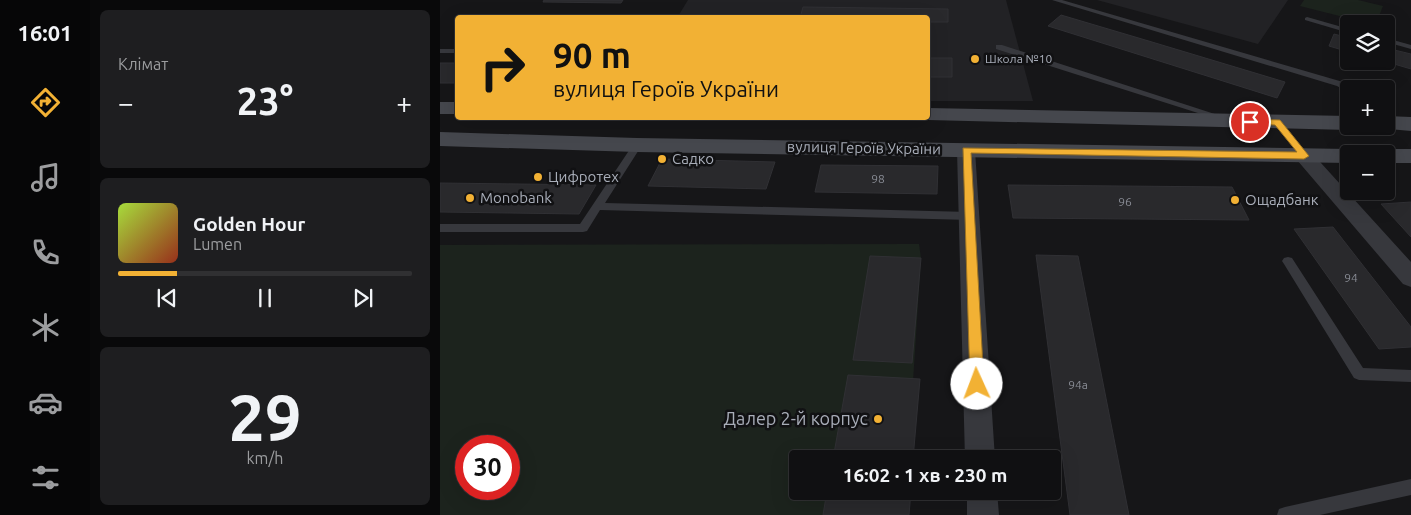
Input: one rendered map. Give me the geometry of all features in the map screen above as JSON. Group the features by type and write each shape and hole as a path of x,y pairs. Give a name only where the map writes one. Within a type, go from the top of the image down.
{"main road":[{"path":"440,108 455,108"},
{"path":"930,114 1340,123"},
{"path":"963,115 966,150"},
{"path":"1277,122 1304,156"},
{"path":"1395,123 1411,124"},
{"name":"вулиця Героїв України","path":"440,139 637,145 1340,156"},
{"path":"1395,156 1411,156"}],"street":[{"path":"966,150 980,450"},
{"path":"1304,156 1407,268"},
{"path":"982,500 982,515"}],"lane":[{"path":"1055,0 1340,84"},
{"path":"1307,20 1340,28"},
{"path":"1395,43 1411,47"},
{"path":"999,46 1237,122"},
{"path":"440,51 455,51"},
{"path":"440,228 583,228 637,145"},
{"path":"598,206 970,216"},
{"path":"1288,261 1359,374 1411,376"},
{"path":"1285,515 1411,487"}],"shaded area":[{"name":"Школа №10","path":"688,0 1006,0 1033,101 930,101 930,15 679,15"},
{"path":"1097,0 1288,0 1258,44"},
{"path":"1304,0 1358,0 1383,6 1380,15 1340,16 1300,6"},
{"path":"919,244 921,258 909,450 789,450 789,500 905,500 904,515 440,515 440,245"}],"building":[{"path":"544,0 623,0 621,3 543,2"},
{"path":"803,7 948,9 948,22 930,22 930,15 801,15"},
{"path":"1061,15 1285,82 1277,98 1048,26"},
{"path":"1334,34 1340,36 1340,49 1329,46"},
{"path":"1395,50 1411,54 1411,69 1395,64"},
{"path":"930,58 952,58 952,77 930,77"},
{"path":"440,63 455,63 455,83 440,83"},
{"path":"662,159 775,162 766,189 648,186"},
{"path":"821,165 938,166 937,194 815,192"},
{"path":"440,183 596,185 579,214 440,212"},
{"path":"1008,185 1232,187 1249,220 1013,218"},
{"path":"1411,202 1411,237 1381,204"},
{"path":"1333,227 1411,327 1411,347 1379,349 1294,229"},
{"path":"1036,255 1078,256 1129,515 1070,515"},
{"path":"870,256 921,258 912,363 853,360"},
{"name":"Далер 2-й корпус","path":"848,375 920,379 914,450 835,450"},
{"path":"826,500 910,500 909,515 823,515"}],"place":[{"name":"Школа №10","path":"975,59"},
{"name":"Садко","path":"662,159"},
{"name":"Цифротех","path":"538,177"},
{"name":"Monobank","path":"470,198"},
{"name":"Ощадбанк","path":"1235,200"},
{"name":"Далер 2-й корпус","path":"878,419"}],"route":[{"path":"977,384 966,150 1304,156 1277,122 1250,122"}]}
